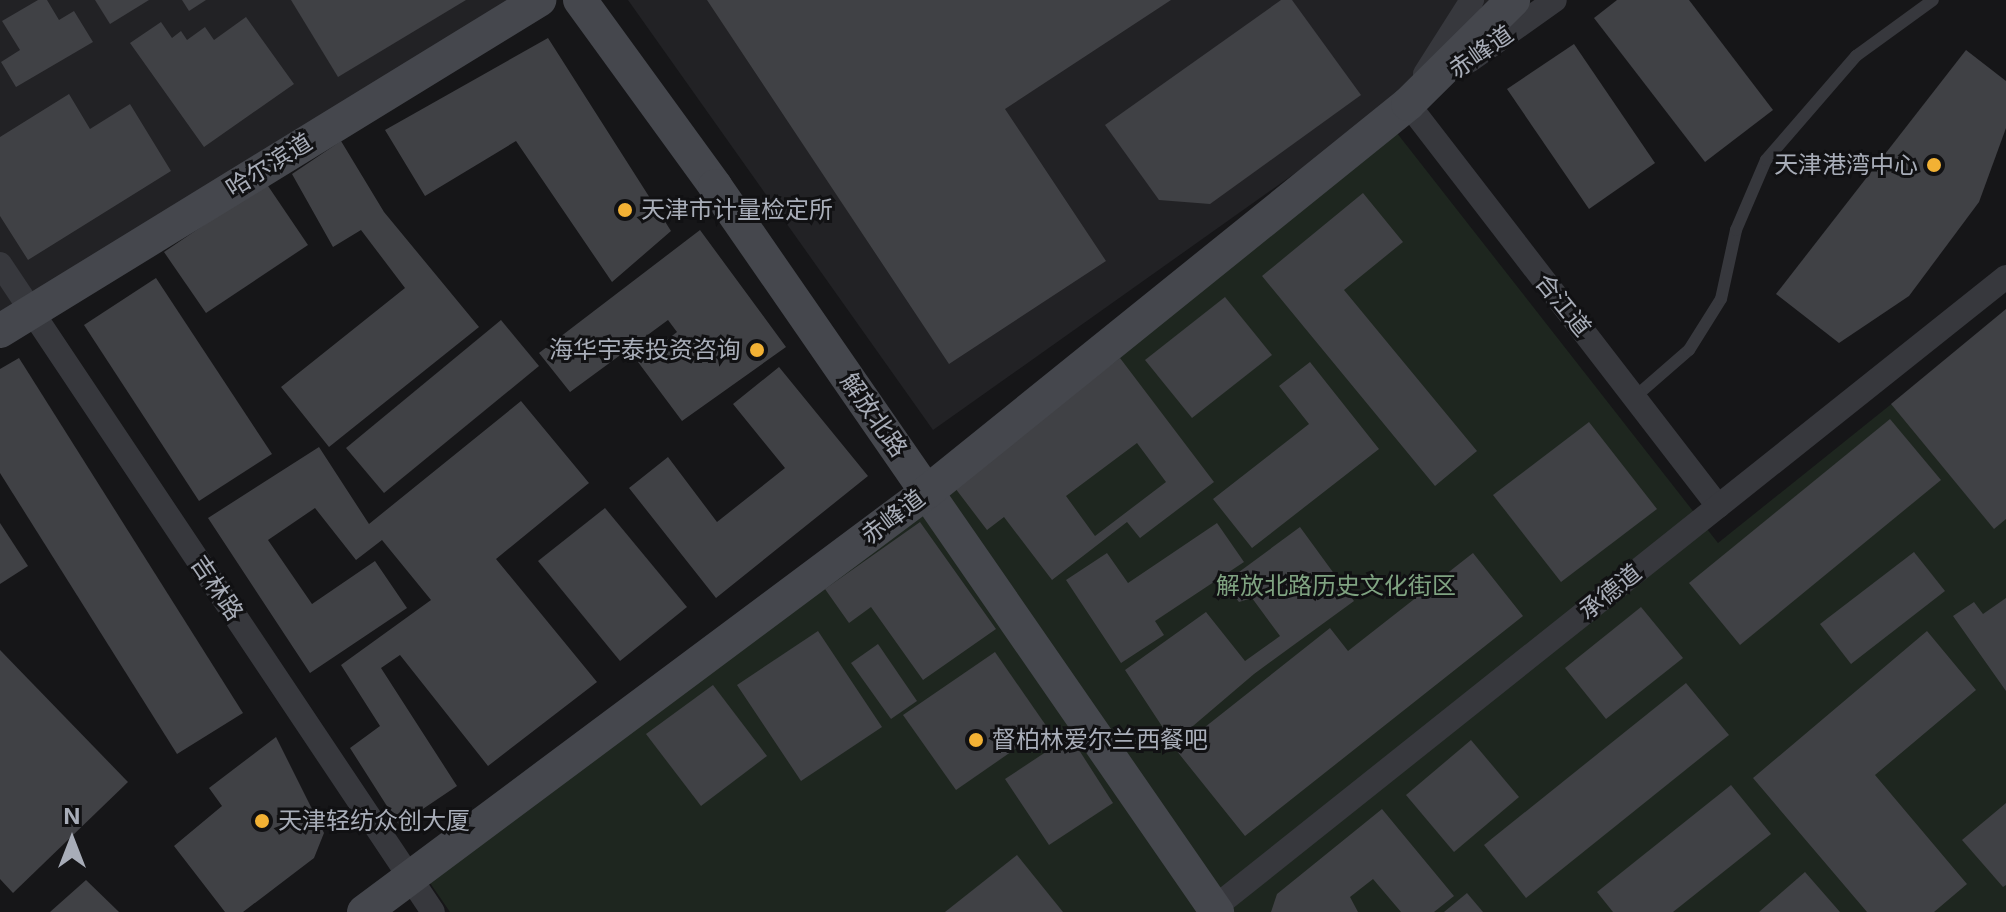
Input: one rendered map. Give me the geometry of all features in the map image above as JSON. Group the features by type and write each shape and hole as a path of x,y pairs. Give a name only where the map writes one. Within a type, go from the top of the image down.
{"street":[{"name":"哈尔滨道","path":"0,331 539,0"},
{"name":"解放北路","path":"580,0 927,492 1213,911"},
{"name":"赤峰道","path":"1408,104 1437,31 1456,0"},
{"path":"1408,104 1472,0"},
{"path":"1408,104 1513,0"},
{"name":"赤峰道","path":"364,912 927,492 1408,104 1555,0"},
{"name":"合江道","path":"1408,104 1718,506"},
{"name":"吉林路","path":"0,264 433,912"},
{"name":"承德道","path":"1213,911 2006,277"}],"lane":[{"path":"1636,396 1689,350 1721,299 1736,230 1766,160 1856,56 1933,0"}],"shaded area":[{"path":"0,0 511,0 0,313"},
{"path":"628,0 1495,0 1380,113 933,430"}],"green space":[{"name":"解放北路历史文化街区","path":"1393,128 1718,543 2006,312 2006,912 450,912 428,880"}],"building":[{"path":"38,0 47,0 59,20 74,11 93,42 16,87 1,62 20,50 2,21"},
{"path":"95,0 149,0 110,24"},
{"path":"182,0 206,0 189,11"},
{"path":"291,0 466,0 338,77"},
{"path":"707,0 1171,0 1005,109 1106,261 949,364"},
{"path":"1281,0 1292,0 1361,95 1210,204 1159,200 1105,125"},
{"path":"1617,0 1689,0 1773,110 1705,162 1594,18"},
{"path":"246,17 294,84 204,147 130,43 161,22 172,38 181,31 187,40 205,27 214,40"},
{"path":"548,38 671,231 612,282 516,141 425,196 385,130"},
{"path":"1574,44 1655,163 1589,209 1507,89"},
{"name":"天津港湾中心","path":"1966,50 2006,81 2006,128 1979,202 1909,296 1839,343 1776,294"},
{"path":"69,94 90,129 130,104 171,171 28,260 0,216 0,137"},
{"path":"341,141 384,212 479,327 329,447 281,387 405,288 361,230 333,247 292,174"},
{"path":"266,183 308,245 206,313 164,252"},
{"path":"1363,193 1403,242 1344,290 1477,451 1435,486 1262,276"},
{"path":"700,230 786,347 682,421 638,362 677,332 668,320 570,392 539,353"},
{"path":"156,278 272,454 199,501 84,325"},
{"path":"1225,297 1272,355 1192,418 1145,360"},
{"path":"2006,309 2006,519 1994,529 1891,404"},
{"path":"501,320 539,366 384,493 346,448"},
{"path":"19,358 243,713 177,754 0,473 0,369"},
{"path":"1120,358 1214,482 1140,538 1127,522 1052,580 1004,517 987,530 952,484","holes":["1137,443 1166,482 1095,536 1066,496"]},
{"path":"1310,362 1379,449 1252,548 1213,499 1309,424 1279,386"},
{"path":"779,367 868,476 716,598 629,488 668,457 717,522 785,468 733,404"},
{"path":"521,401 589,483 496,559 597,682 488,766 400,655 381,668 457,786 399,825 350,748 380,726 341,665 431,600 382,540 356,560 315,508 268,540 312,604 375,561 407,608 310,673 208,518 319,447 369,524"},
{"path":"1890,419 1941,480 1740,645 1689,583"},
{"path":"1589,422 1657,509 1561,582 1493,495"},
{"path":"605,508 687,607 620,661 538,561"},
{"path":"920,522 996,629 923,680 871,607 849,623 825,589"},
{"path":"0,523 28,566 0,584"},
{"path":"1217,523 1244,562 1155,621 1164,635 1121,663 1066,580 1107,553 1128,583"},
{"path":"1300,527 1354,601 1254,674 1173,743 1125,670 1206,612 1245,661 1280,636 1252,598 1239,602 1224,583"},
{"path":"1914,552 1945,591 1851,664 1820,624"},
{"path":"1473,553 1523,616 1245,836 1176,750 1330,628 1348,651"},
{"path":"2006,598 2006,691 1953,616 1974,602 1983,614"},
{"path":"1641,607 1683,658 1606,719 1565,668"},
{"path":"818,631 882,727 801,781 737,685"},
{"path":"1927,631 1976,690 1875,775 1967,884 1934,912 1867,912 1753,778"},
{"path":"878,644 917,701 891,719 851,663"},
{"path":"0,650 128,782 13,893 0,879"},
{"path":"995,652 1047,727 956,790 903,715"},
{"path":"1686,683 1729,735 1526,898 1484,845"},
{"path":"713,685 767,756 701,806 646,734"},
{"path":"1070,736 1113,803 1049,845 1005,779"},
{"name":"天津轻纺众创大厦","path":"276,737 324,833 314,858 243,912 225,912 174,846 222,806 209,788"},
{"path":"1471,740 1519,797 1454,852 1406,795"},
{"path":"1731,785 1771,834 1673,912 1613,912 1597,892"},
{"path":"2006,803 2006,885 2003,887 1962,840"},
{"path":"1382,809 1454,896 1434,912 1401,912 1373,879 1350,897 1358,912 1271,912 1277,894"},
{"path":"1017,855 1063,912 945,912"},
{"path":"1805,872 1840,912 1759,912"},
{"path":"86,880 119,912 50,912"},
{"path":"1467,893 1483,912 1444,912"}],"place":[{"name":"天津港湾中心","path":"1934,165"},
{"name":"天津市计量检定所","path":"625,210"},
{"name":"海华宇泰投资咨询","path":"757,350"},
{"name":"督柏林爱尔兰西餐吧","path":"976,740"},
{"name":"天津轻纺众创大厦","path":"262,821"}]}
